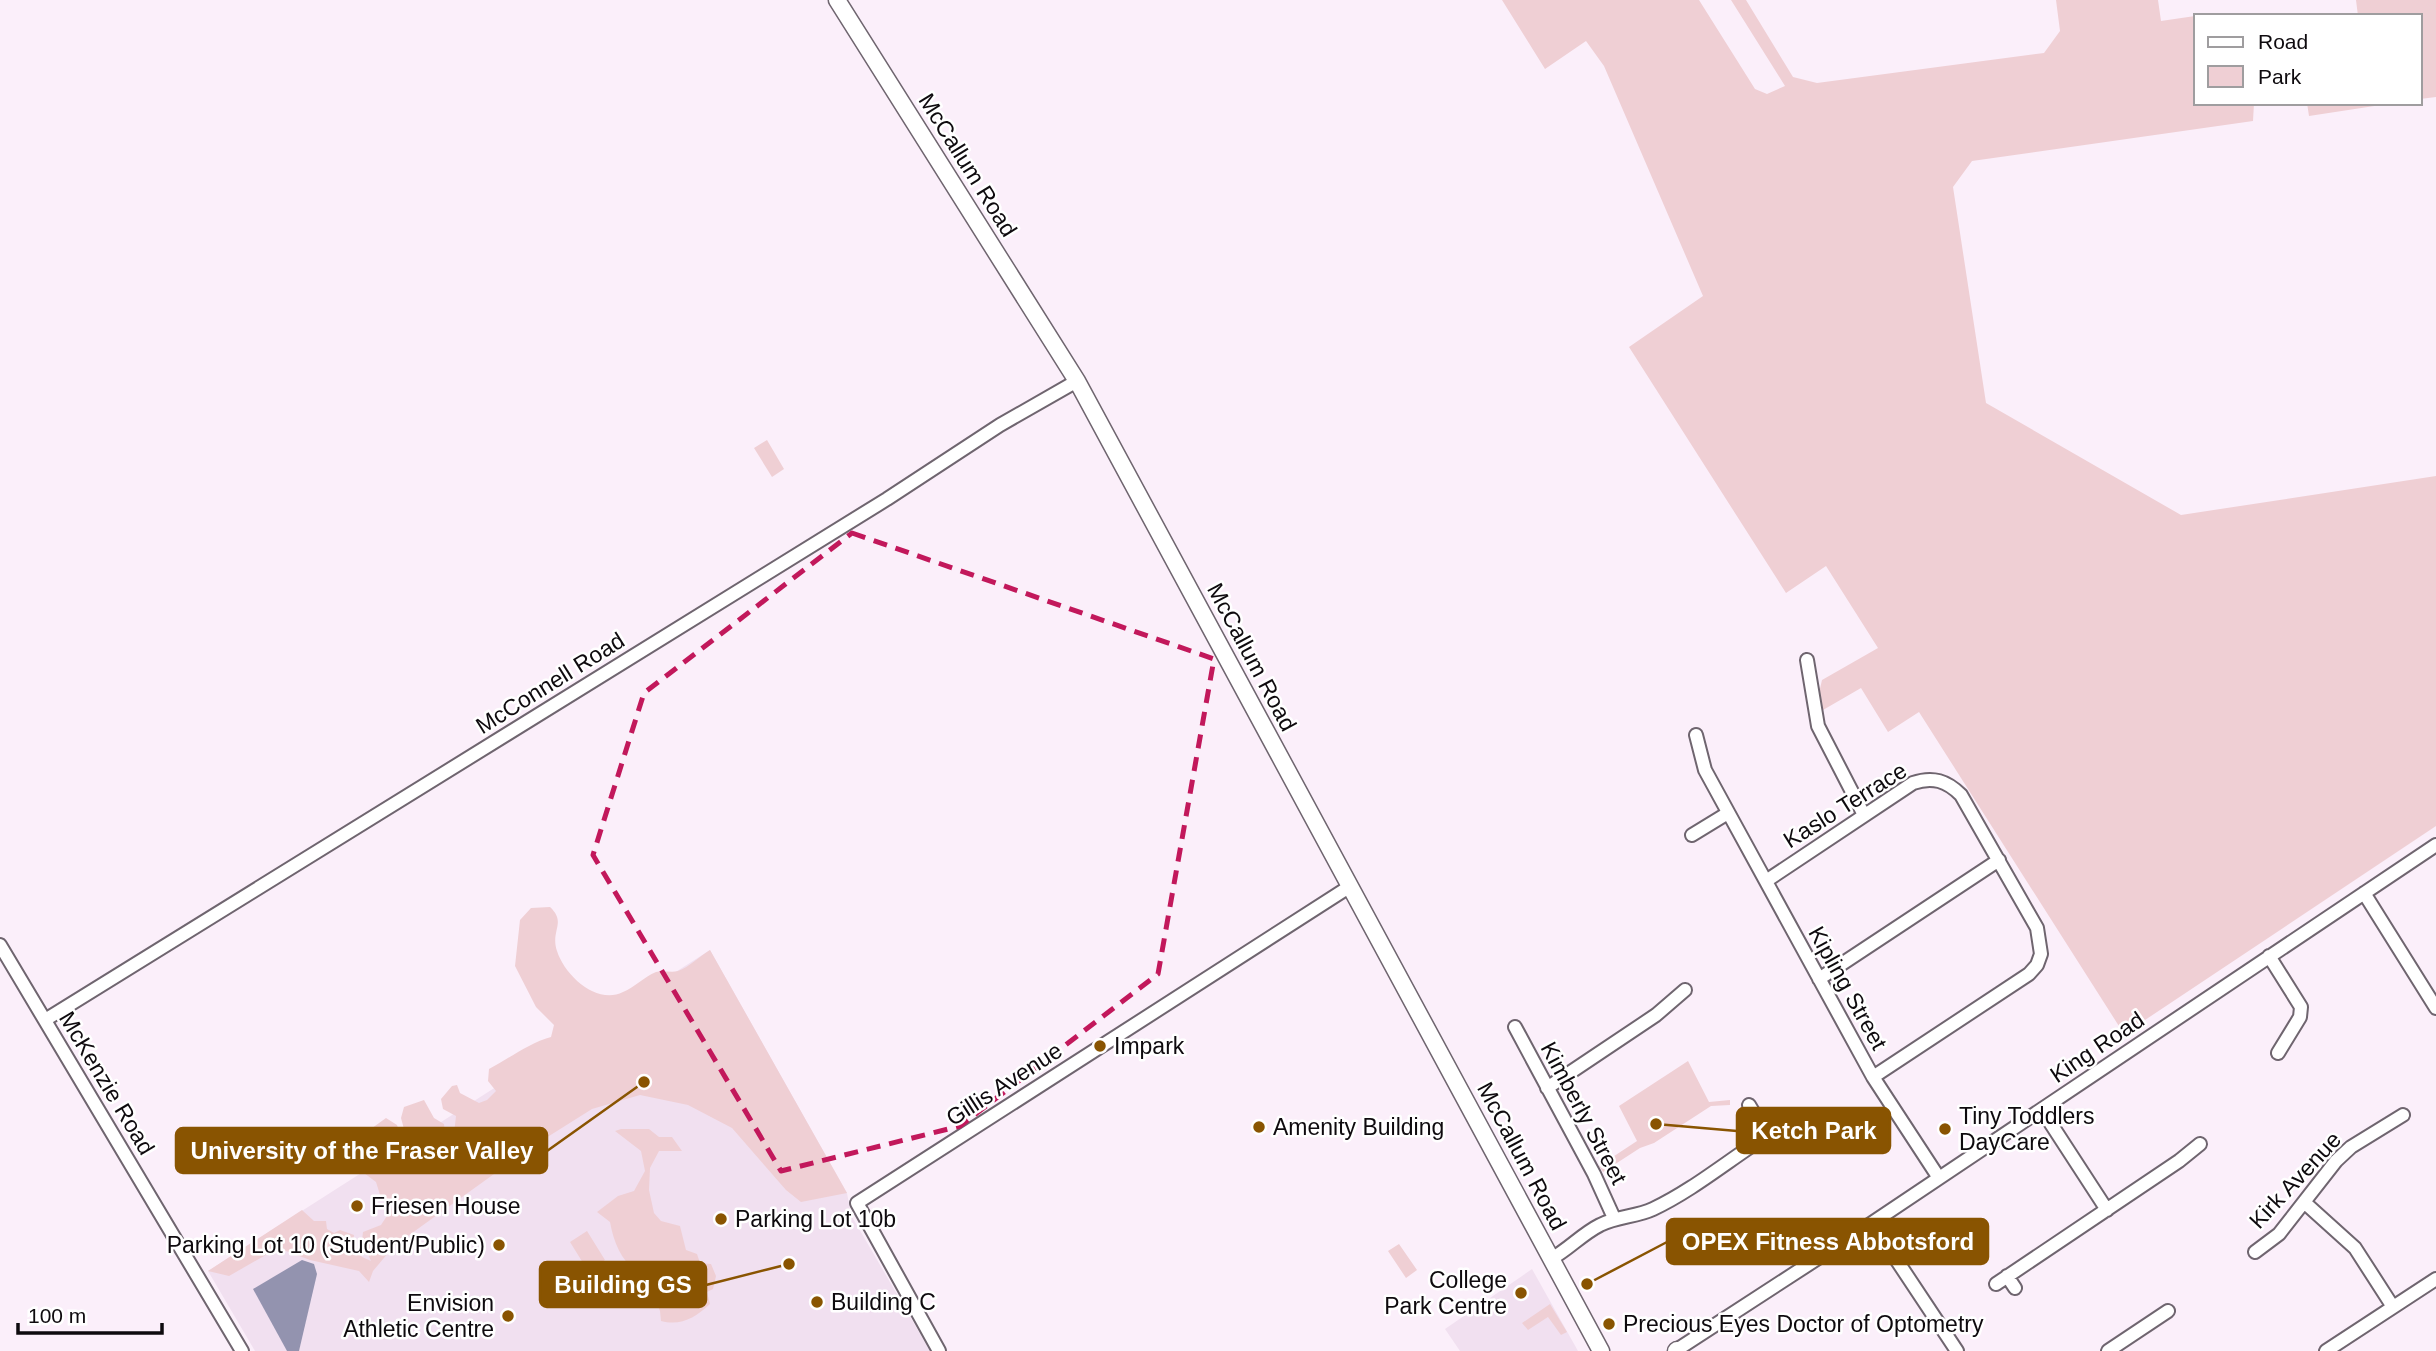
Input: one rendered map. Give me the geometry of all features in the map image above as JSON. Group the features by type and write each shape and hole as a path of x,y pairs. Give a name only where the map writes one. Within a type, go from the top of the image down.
{"main road":[{"name":"McCallum Road","path":"837,0 1077,381 1601,1351"}],"street":[{"name":"McConnell Road","path":"45,1020 876,506 1000,425 1077,381"},
{"path":"1807,660 1818,726 1864,815"},
{"name":"Kipling Street","path":"1696,735 1705,770 1819,979 1873,1077 1940,1178"},
{"name":"Kaslo Terrace","path":"1766,881 1913,783 1926,779 1937,780 1951,785 1961,795 2037,928 2042,954 2029,974 1873,1077"},
{"path":"1692,835 1728,813"},
{"name":"King Road","path":"1676,1351 1940,1178 2436,845"},
{"path":"1819,979 1999,860"},
{"name":"Gillis Avenue","path":"939,1351 857,1203 1349,887"},
{"path":"2364,893 2436,1008"},
{"name":"McKenzie Road","path":"0,945 242,1351"},
{"path":"2269,956 2301,1007 2300,1017 2278,1053"},
{"path":"1547,1088 1656,1015 1685,990"},
{"name":"Kimberly Street","path":"1515,1027 1594,1174 1614,1219"},
{"path":"1551,1259 1569,1249 1582,1235 1614,1219 1649,1211 1666,1202 1750,1147 1757,1140 1760,1122 1749,1105"},
{"path":"2042,1110 2107,1210"},
{"name":"Kirk Avenue","path":"2255,1252 2279,1234 2336,1161 2351,1147 2403,1115"},
{"path":"2015,1289 2002,1280 2179,1161 2200,1144"},
{"path":"2304,1202 2355,1248 2393,1307"},
{"path":"1872,1223 1957,1351"},
{"path":"2326,1351 2436,1279"},
{"path":"2108,1351 2168,1311"}],"highlighted area":[{"path":"852,533 1214,659 1158,974 960,1126 781,1171 593,855 644,693"}],"shaded area":[{"path":"710,950 847,1193 851,1215 930,1351 255,1351 208,1271"},
{"name":"College Park Centre","path":"1532,1269 1578,1351 1460,1351 1445,1329"}],"green space":[{"path":"1502,0 1699,0 1755,89 1767,94 1785,86 1731,0 1746,0 1793,77 1817,83 2044,53 2060,31 2056,0 2158,0 2161,21 2194,16 2194,105 2254,105 2253,121 1972,161 1953,187 1986,403 2181,515 2436,476 2436,826 2124,1034 1919,712 1888,732 1861,688 1823,710 1819,693 1822,680 1878,648 1826,566 1786,593 1629,347 1703,296 1604,66 1586,41 1545,69"},
{"path":"2356,0 2436,0 2436,97 2422,99 2422,14 2358,14"},
{"path":"2307,105 2381,105 2309,116"},
{"path":"767,440 784,469 772,477 754,448"},
{"path":"550,907 558,922 555,944 567,970 583,986 603,995 623,992 656,972 678,971 710,950 847,1193 801,1202 786,1190 732,1128 688,1105 640,1095 592,1109 530,1148 394,1246 373,1271 369,1282 359,1271 310,1260 278,1248 229,1276 208,1271 302,1210 314,1221 326,1221 327,1229 334,1233 340,1230 354,1235 353,1243 362,1257 371,1261 362,1240 363,1232 381,1225 396,1202 381,1198 376,1182 352,1164 350,1144 386,1118 397,1125 399,1131 404,1129 401,1118 404,1107 424,1100 434,1118 444,1124 446,1142 453,1142 456,1116 443,1109 441,1099 452,1086 457,1085 460,1093 479,1103 487,1100 496,1091 488,1081 489,1069 527,1047 551,1037 554,1025 536,1007 515,966 520,920 531,908"},
{"path":"1688,1061 1709,1102 1730,1100 1730,1105 1711,1106 1603,1172 1599,1166 1637,1141 1619,1106"},
{"path":"649,1129 659,1137 672,1137 682,1151 659,1151 650,1168 649,1190 654,1213 661,1221 680,1226 686,1250 697,1254 700,1263 711,1264 716,1276 713,1289 707,1292 710,1304 687,1320 661,1321 660,1311 646,1277 626,1261 617,1247 610,1222 597,1212 618,1196 634,1191 645,1171 641,1151 615,1131"},
{"path":"587,1231 605,1260 588,1271 570,1242"},
{"path":"1399,1244 1417,1270 1406,1278 1388,1251"},
{"path":"1550,1304 1567,1332 1561,1335 1548,1317 1528,1330 1522,1323"}],"water":[{"path":"302,1260 314,1264 317,1274 299,1351 287,1351 253,1289"}],"place":[{"name":"Impark","path":"1100,1046"},
{"name":"University of the Fraser Valley","path":"644,1082"},
{"name":"Ketch Park","path":"1656,1124"},
{"name":"Amenity Building","path":"1259,1127"},
{"name":"Tiny Toddlers DayCare","path":"1945,1129"},
{"name":"Friesen House","path":"357,1206"},
{"name":"Parking Lot 10b","path":"721,1219"},
{"name":"Parking Lot 10 (Student/Public)","path":"499,1245"},
{"name":"Building GS","path":"789,1264"},
{"name":"OPEX Fitness Abbotsford","path":"1587,1284"},
{"name":"College Park Centre","path":"1521,1293"},
{"name":"Building C","path":"817,1302"},
{"name":"Envision Athletic Centre","path":"508,1316"},
{"name":"Precious Eyes Doctor of Optometry","path":"1609,1324"}]}
